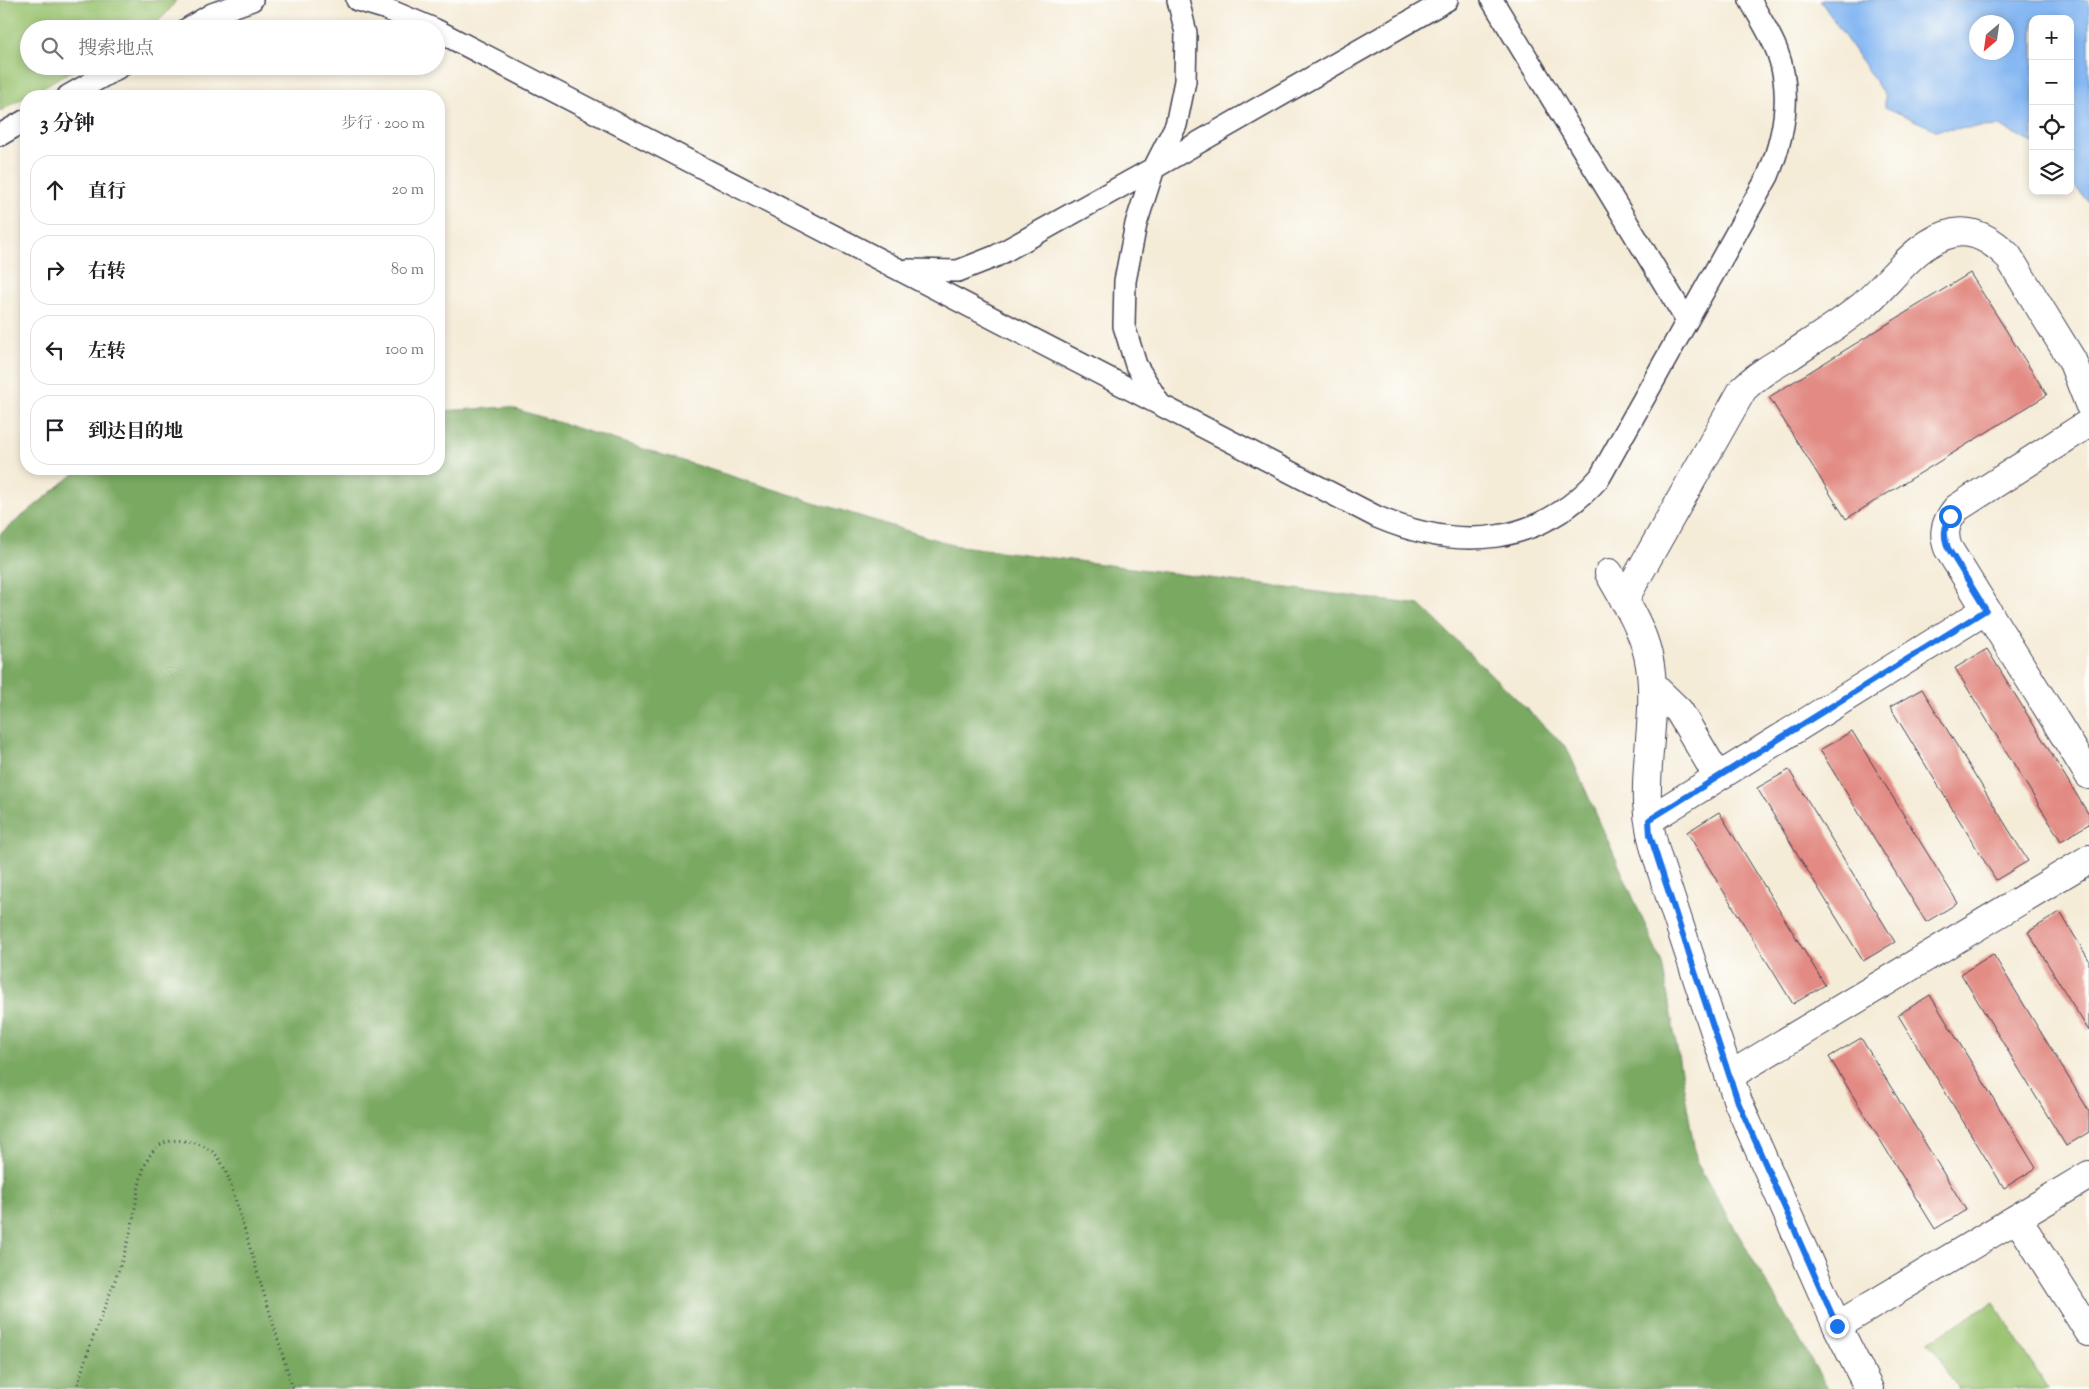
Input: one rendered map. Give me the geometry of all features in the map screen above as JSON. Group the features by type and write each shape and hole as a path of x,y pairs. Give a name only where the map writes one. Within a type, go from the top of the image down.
{"street":[{"path":"1624,600 1743,389 1765,370 1863,306 1923,248 1940,238 1955,233 1984,237 1997,245 2008,256 2072,360 2089,404"},
{"path":"2089,424 1957,508 1945,526 1944,538 1948,548 2089,775"},
{"path":"1609,573 1640,627 1648,656 1652,686 1647,802 1650,835 1657,858 1729,1076 1750,1133 1837,1326 1869,1389"},
{"path":"1649,820 1986,610"},
{"path":"1652,686 1679,711 1718,777"},
{"path":"1729,1076 2089,859"},
{"path":"1837,1326 2089,1175"},
{"path":"2017,1218 2089,1332"}],"lane":[{"path":"196,20 208,7 237,0"},
{"path":"208,7 252,0"},
{"path":"357,0 384,8 413,20"},
{"path":"1160,404 1136,365 1124,326 1126,281 1136,224 1154,168 1176,124 1186,81 1186,33 1178,0"},
{"path":"900,269 926,272 958,271 996,256 1448,0"},
{"path":"1492,0 1687,321"},
{"path":"445,34 1378,517 1421,533 1443,537 1471,538 1495,536 1543,523 1583,496 1600,477 1768,176 1778,151 1784,125 1786,98 1784,75 1777,52 1750,0"},
{"path":"79,90 105,75"},
{"path":"0,135 20,123"}],"path":[{"path":"77,1389 121,1266 145,1164 157,1147 170,1142 202,1145 218,1156 225,1172 293,1389"}],"green space":[{"path":"0,0 176,0 159,20 20,20 20,75 64,75 37,90 20,90 20,100 0,111"},
{"path":"509,407 953,545 1420,605 1567,748 1662,963 1697,1163 1828,1389 0,1389 0,534 73,475 445,475 445,411"},
{"path":"1994,1302 2048,1389 1958,1389 1929,1341"}],"water":[{"path":"1820,0 2089,0 2089,202 2074,186 2074,15 2029,15 2029,141 1999,126 1936,130 1885,107 1885,96"}],"building":[{"path":"1970,273 2047,395 1846,519 1769,397"},
{"path":"1987,649 2089,815 2089,824 2061,841 1955,668"},
{"path":"1922,689 2028,861 1996,880 1890,707"},
{"path":"1852,731 1958,903 1926,922 1820,750"},
{"path":"1789,770 1895,942 1863,961 1757,788"},
{"path":"1719,812 1825,985 1793,1004 1687,832"},
{"path":"2060,912 2089,960 2089,1031 2028,932"},
{"path":"1993,954 2089,1111 2089,1132 2066,1146 1961,974"},
{"path":"1930,995 2036,1168 2004,1188 1898,1015"},
{"path":"1861,1038 1966,1210 1935,1229 1829,1057"}],"route":[{"path":"1837,1326 1750,1133 1738,1102 1650,835 1649,820 1986,610 1948,548 1944,538 1945,526 1950,516"}]}
